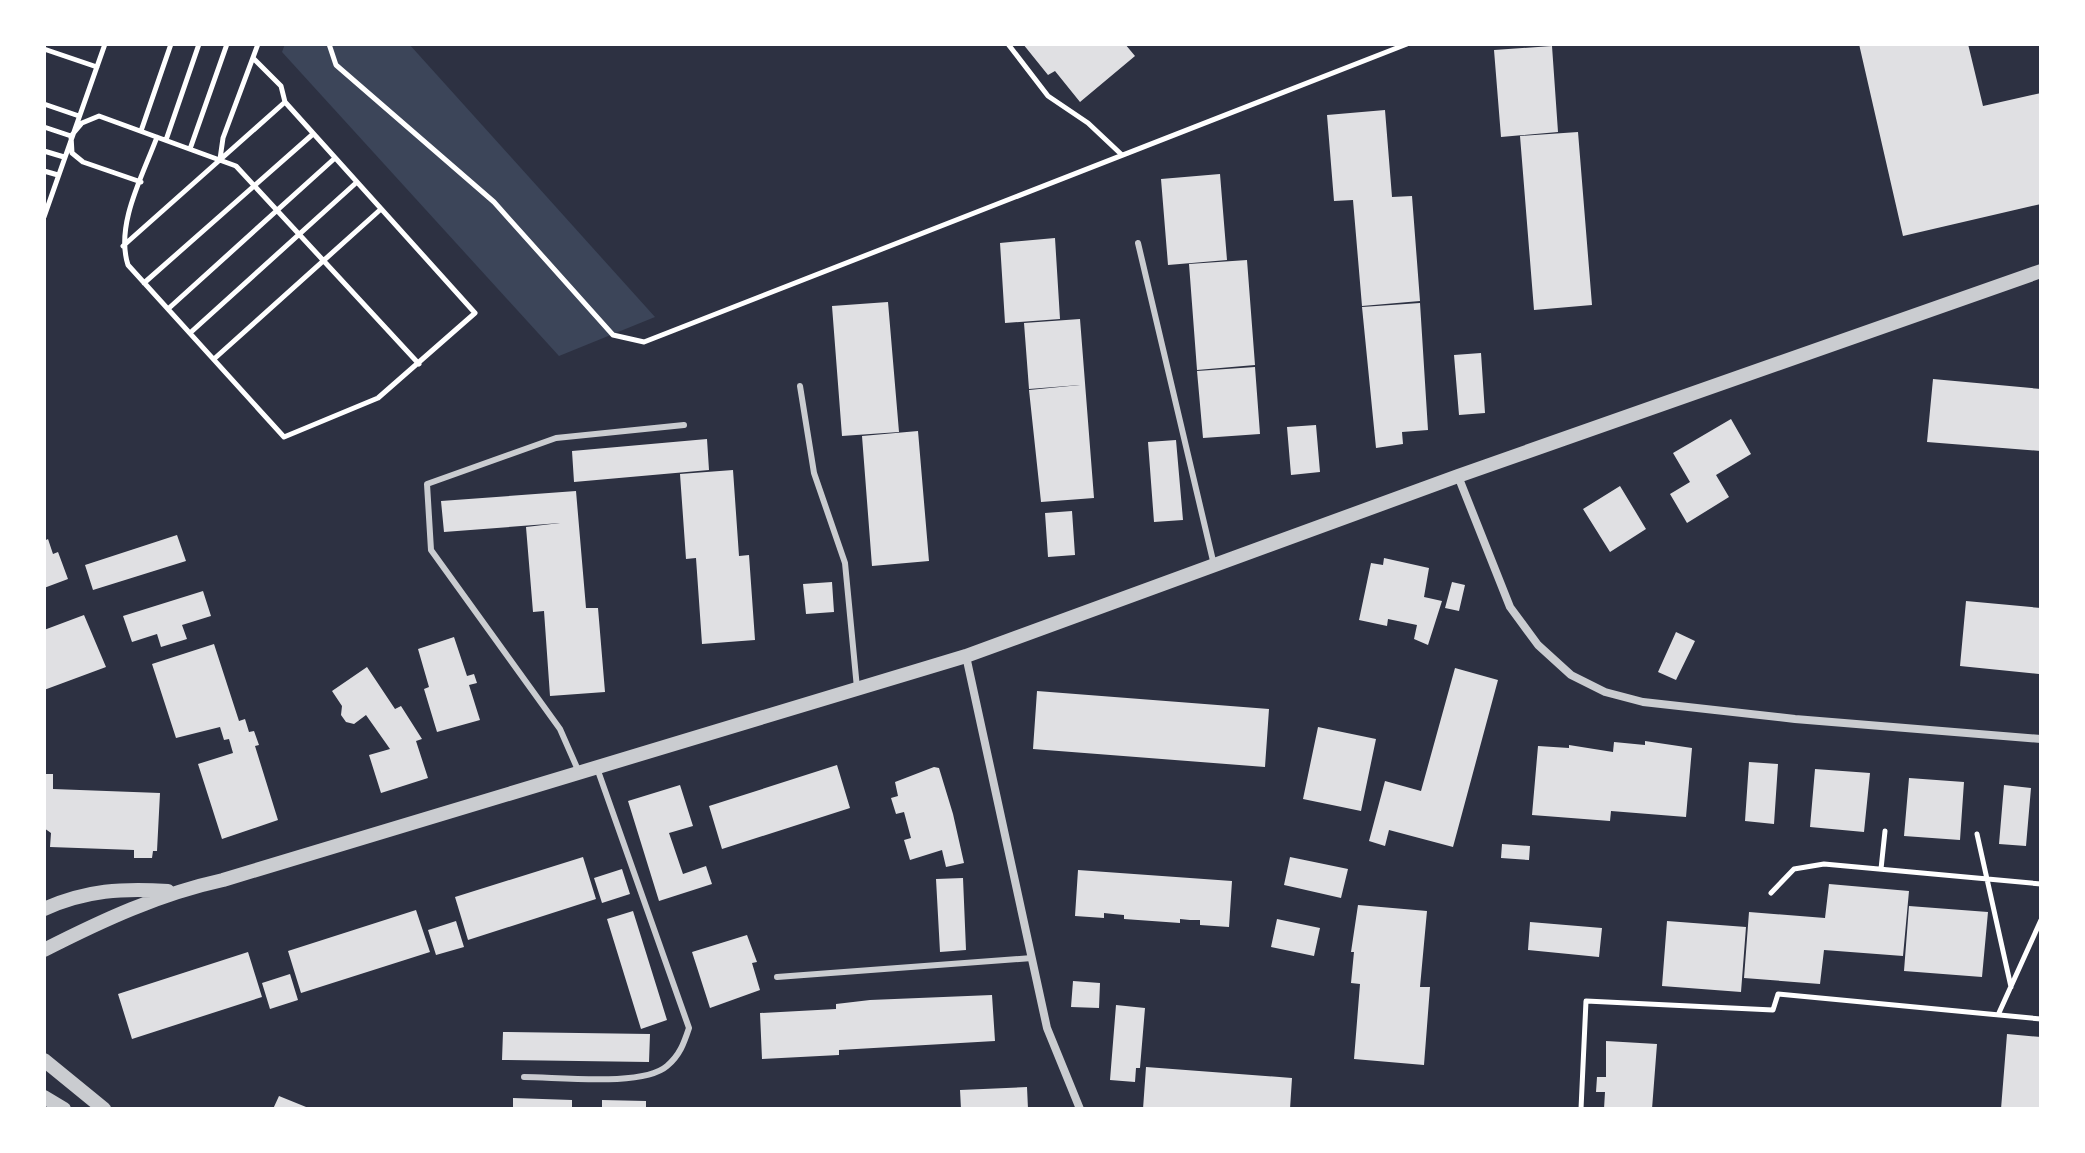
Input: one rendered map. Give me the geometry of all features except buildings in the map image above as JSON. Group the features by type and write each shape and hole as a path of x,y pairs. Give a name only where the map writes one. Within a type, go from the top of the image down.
{"street":[{"path":"44,950 117,913 173,891 223,880 966,656 1458,476 2041,271"},
{"path":"1458,476 1510,607 1538,645 1571,675 1605,692 1643,702 1780,718 2041,739"},
{"path":"966,656 1047,1028 1080,1109"},
{"path":"44,909 76,894 126,888 173,891"},
{"path":"44,1060 104,1109"},
{"path":"44,1097 64,1109"}],"lane":[{"path":"1138,243 1214,565"},
{"path":"800,386 814,473 845,563 857,688"},
{"path":"579,774 560,729 431,550 427,484 556,438 684,425"},
{"path":"524,1077 646,1077 666,1067 682,1050 689,1028 597,768"},
{"path":"777,977 1032,958"}],"path":[{"path":"44,217 105,44"},
{"path":"141,131 171,44"},
{"path":"166,140 199,44"},
{"path":"190,149 227,44"},
{"path":"220,160 223,138 258,44"},
{"path":"329,44 336,65 494,202 613,335 644,342 1407,44"},
{"path":"1008,44 1048,96 1088,123 1122,155"},
{"path":"44,49 97,67"},
{"path":"157,137 122,247 128,265 284,437 378,398 475,313 285,102 281,86 253,58"},
{"path":"122,247 285,102"},
{"path":"44,104 79,116"},
{"path":"141,182 83,162 72,153 71,136 82,123 99,116 236,166 419,364"},
{"path":"44,127 71,136"},
{"path":"144,283 313,134"},
{"path":"44,151 64,157"},
{"path":"168,309 335,158"},
{"path":"44,171 58,175"},
{"path":"190,333 301,236 357,182"},
{"path":"214,359 381,209"},
{"path":"1881,869 1885,831"},
{"path":"1977,834 2011,987"},
{"path":"1771,893 1794,869 1824,864 2041,884"},
{"path":"1998,1015 2041,920"},
{"path":"1581,1109 1586,1001 1773,1010 1778,994 2041,1019"}],"shaded area":[{"path":"285,44 409,44 655,317 559,356 282,52"}]}
